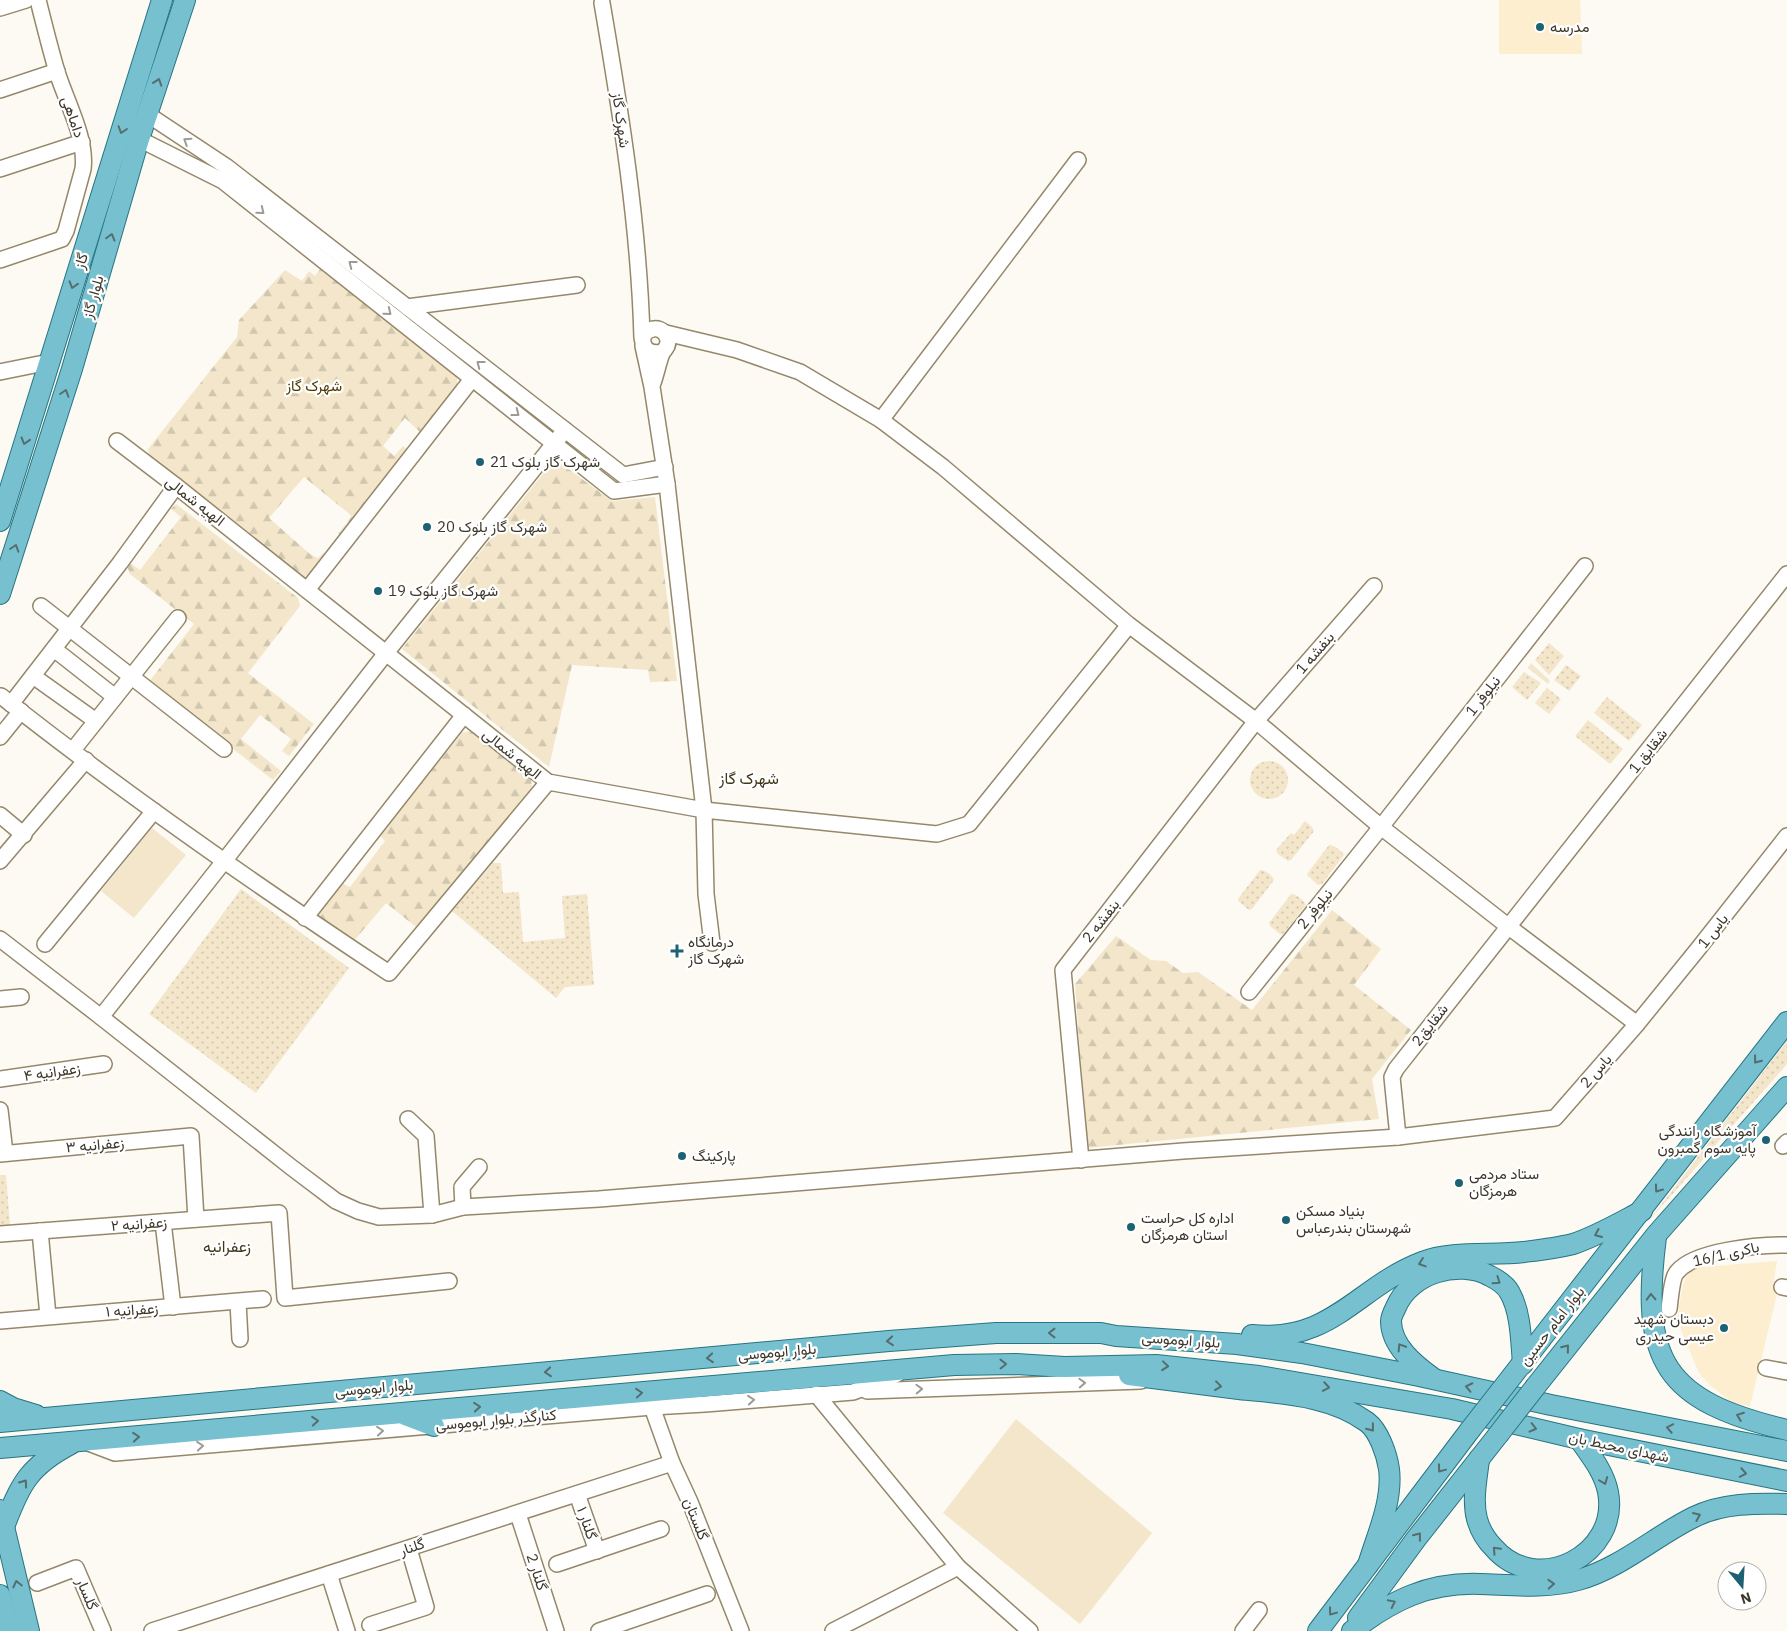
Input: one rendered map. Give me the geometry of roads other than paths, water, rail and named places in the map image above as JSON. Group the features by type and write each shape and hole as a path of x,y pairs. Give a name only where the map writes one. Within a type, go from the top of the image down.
{"main road":[{"name":"گاز","path":"0,521 162,0"},
{"name":"بلوار گاز","path":"0,594 72,369 139,138 185,0"},
{"path":"49,362 72,369"},
{"name":"بلوار امام حسین","path":"1318,1631 1470,1430 1787,1022"},
{"name":"بلوار امام حسین","path":"1347,1631 1416,1539 1656,1235 1787,1087"},
{"path":"1100,1333 1110,1330 1160,1328 1275,1336 1291,1334 1310,1329 1330,1320 1393,1276 1425,1261 1466,1255 1524,1252 1558,1247 1578,1242 1600,1233 1642,1211"},
{"path":"1656,1235 1652,1266 1652,1309 1656,1338 1667,1368 1675,1379 1688,1390 1712,1406 1756,1422 1787,1430"},
{"path":"1437,1380 1414,1364 1407,1356 1398,1343 1391,1322 1397,1304 1405,1292 1418,1281 1442,1271 1463,1269 1484,1272 1498,1280 1510,1292 1518,1322 1518,1370"},
{"name":"بلوار ابوموسی","path":"0,1422 889,1341 996,1334 1100,1333 1116,1336 1237,1344 1302,1354 1437,1380 1551,1405"},
{"name":"بلوار ابوموسی","path":"0,1448 954,1365 1016,1364 1065,1367 1156,1365 1259,1376 1452,1409"},
{"path":"1065,1367 1329,1402 1369,1423 1381,1441 1387,1456 1390,1471 1390,1490 1368,1565"},
{"path":"0,1401 13,1408 43,1417"},
{"name":"شهدای محیط بان","path":"1551,1405 1787,1451"},
{"name":"شهدای محیط بان","path":"1452,1409 1579,1440 1787,1481"},
{"path":"400,1413 434,1426"},
{"path":"262,1425 290,1438"},
{"path":"1480,1459 1475,1503 1477,1519 1484,1538 1506,1560 1520,1567 1545,1570 1555,1569 1574,1561 1592,1547 1607,1520 1610,1506 1608,1491 1595,1460 1579,1440"},
{"path":"29,1631 2,1518 28,1477 53,1454 80,1442"},
{"path":"1352,1631 1386,1606 1431,1588 1478,1583 1533,1586 1560,1584 1591,1576 1695,1516 1728,1506 1787,1504"},
{"path":"0,1595 9,1631"}],"street":[{"path":"0,8 26,0"},
{"name":"داماهی","path":"0,260 59,241 65,236 83,169 82,142 57,71 38,0"},
{"name":"شهرک گاز","path":"602,3 623,127 641,297 643,342 667,484"},
{"path":"0,90 57,71"},
{"path":"147,114 288,224 472,379 614,491 667,484 704,810 706,894 712,943"},
{"path":"139,138 225,174"},
{"path":"0,168 82,142"},
{"path":"881,420 1078,160"},
{"path":"288,224 407,307 623,475 664,468"},
{"path":"407,307 577,285"},
{"path":"641,297 663,340 652,387"},
{"path":"663,340 654,354 648,352 643,342 646,332 652,328 663,340 703,343 737,350 800,372 881,420 943,467 1129,625 1256,721 1381,827 1638,1024"},
{"path":"0,372 49,362"},
{"path":"307,590 472,379"},
{"path":"101,1016 386,652 565,430"},
{"name":"الهیه شمالی","path":"117,441 548,782 704,810 937,834 969,824 1129,625"},
{"path":"0,737 11,704 176,486"},
{"name":"نیلوفر 1","path":"1381,827 1585,566"},
{"name":"شقایق 1","path":"1509,927 1787,574"},
{"name":"بنفشه 1","path":"1256,721 1374,586"},
{"path":"41,606 224,749"},
{"path":"73,750 178,618"},
{"path":"54,649 115,697"},
{"path":"32,676 96,720"},
{"path":"11,704 154,811 305,918 389,973 548,782"},
{"path":"305,918 464,715"},
{"name":"بنفشه 2","path":"1081,1160 1063,970 1256,721"},
{"path":"0,861 86,760"},
{"path":"45,944 154,811"},
{"path":"0,815 24,834"},
{"name":"نیلوفر 2","path":"1249,992 1381,827"},
{"name":"یاس 1","path":"1638,1024 1787,836"},
{"name":"شقایق2","path":"1398,1137 1392,1077 1396,1069 1509,927"},
{"path":"0,939 336,1201 358,1211 379,1217 432,1215 463,1207 598,1199 1081,1160 1398,1137"},
{"path":"0,999 21,997"},
{"name":"یاس 2","path":"1398,1137 1555,1118 1638,1024"},
{"name":"زعفرانیه ۴","path":"0,1079 104,1064"},
{"path":"0,1110 2,1154"},
{"path":"408,1119 426,1136 432,1215"},
{"name":"زعفرانیه ۳","path":"2,1154 191,1136 196,1219"},
{"path":"463,1207 462,1187 479,1168"},
{"name":"زعفرانیه ۲","path":"0,1234 279,1212 285,1298 449,1282"},
{"path":"163,1222 173,1307"},
{"path":"40,1231 48,1316"},
{"name":"باکری 16/1","path":"1669,1309 1675,1273 1690,1260 1760,1245 1787,1245"},
{"name":"زعفرانیه ۱","path":"0,1321 263,1299"},
{"path":"238,1302 240,1339"},
{"path":"1766,1368 1787,1372"},
{"name":"کنارگذر بلوار ابوموسی","path":"80,1442 115,1453 652,1407 853,1392 887,1379 906,1369"},
{"path":"853,1392 1169,1380"},
{"path":"816,1394 958,1567 1030,1631"},
{"name":"گلستان","path":"652,1407 672,1463 690,1502 741,1631"},
{"name":"گلنار","path":"152,1631 672,1463"},
{"name":"گلنار ۱","path":"578,1494 597,1551"},
{"name":"گلنار 2","path":"518,1514 556,1631"},
{"path":"557,1564 661,1529"},
{"path":"370,1625 426,1607 409,1549"},
{"path":"833,1631 958,1567"},
{"name":"گلسار","path":"37,1583 76,1568 103,1631"},
{"path":"329,1574 347,1631"},
{"path":"599,1631 707,1594"},
{"path":"1243,1631 1259,1610"}],"place":[{"name":"مدرسه","path":"1540,27"},
{"name":"شهرک گاز بلوک 21","path":"480,462"},
{"name":"شهرک گاز بلوک 20","path":"427,527"},
{"name":"شهرک گاز بلوک 19","path":"378,591"},
{"name":"درمانگاه شهرک گاز","path":"677,951"},
{"name":"آموزشگاه رانندگی پایه سوم گمبرون","path":"1766,1140"},
{"name":"پارکینگ","path":"682,1156"},
{"name":"ستاد مردمی هرمزگان","path":"1459,1183"},
{"name":"بنیاد مسکن شهرستان بندرعباس","path":"1286,1220"},
{"name":"اداره کل حراست استان هرمزگان","path":"1131,1227"},
{"name":"دبستان شهید عیسی حیدری","path":"1724,1328"}],"district":[{"name":"شهرک گاز","path":"749,778"},
{"name":"زعفرانیه","path":"227,1246"}]}
